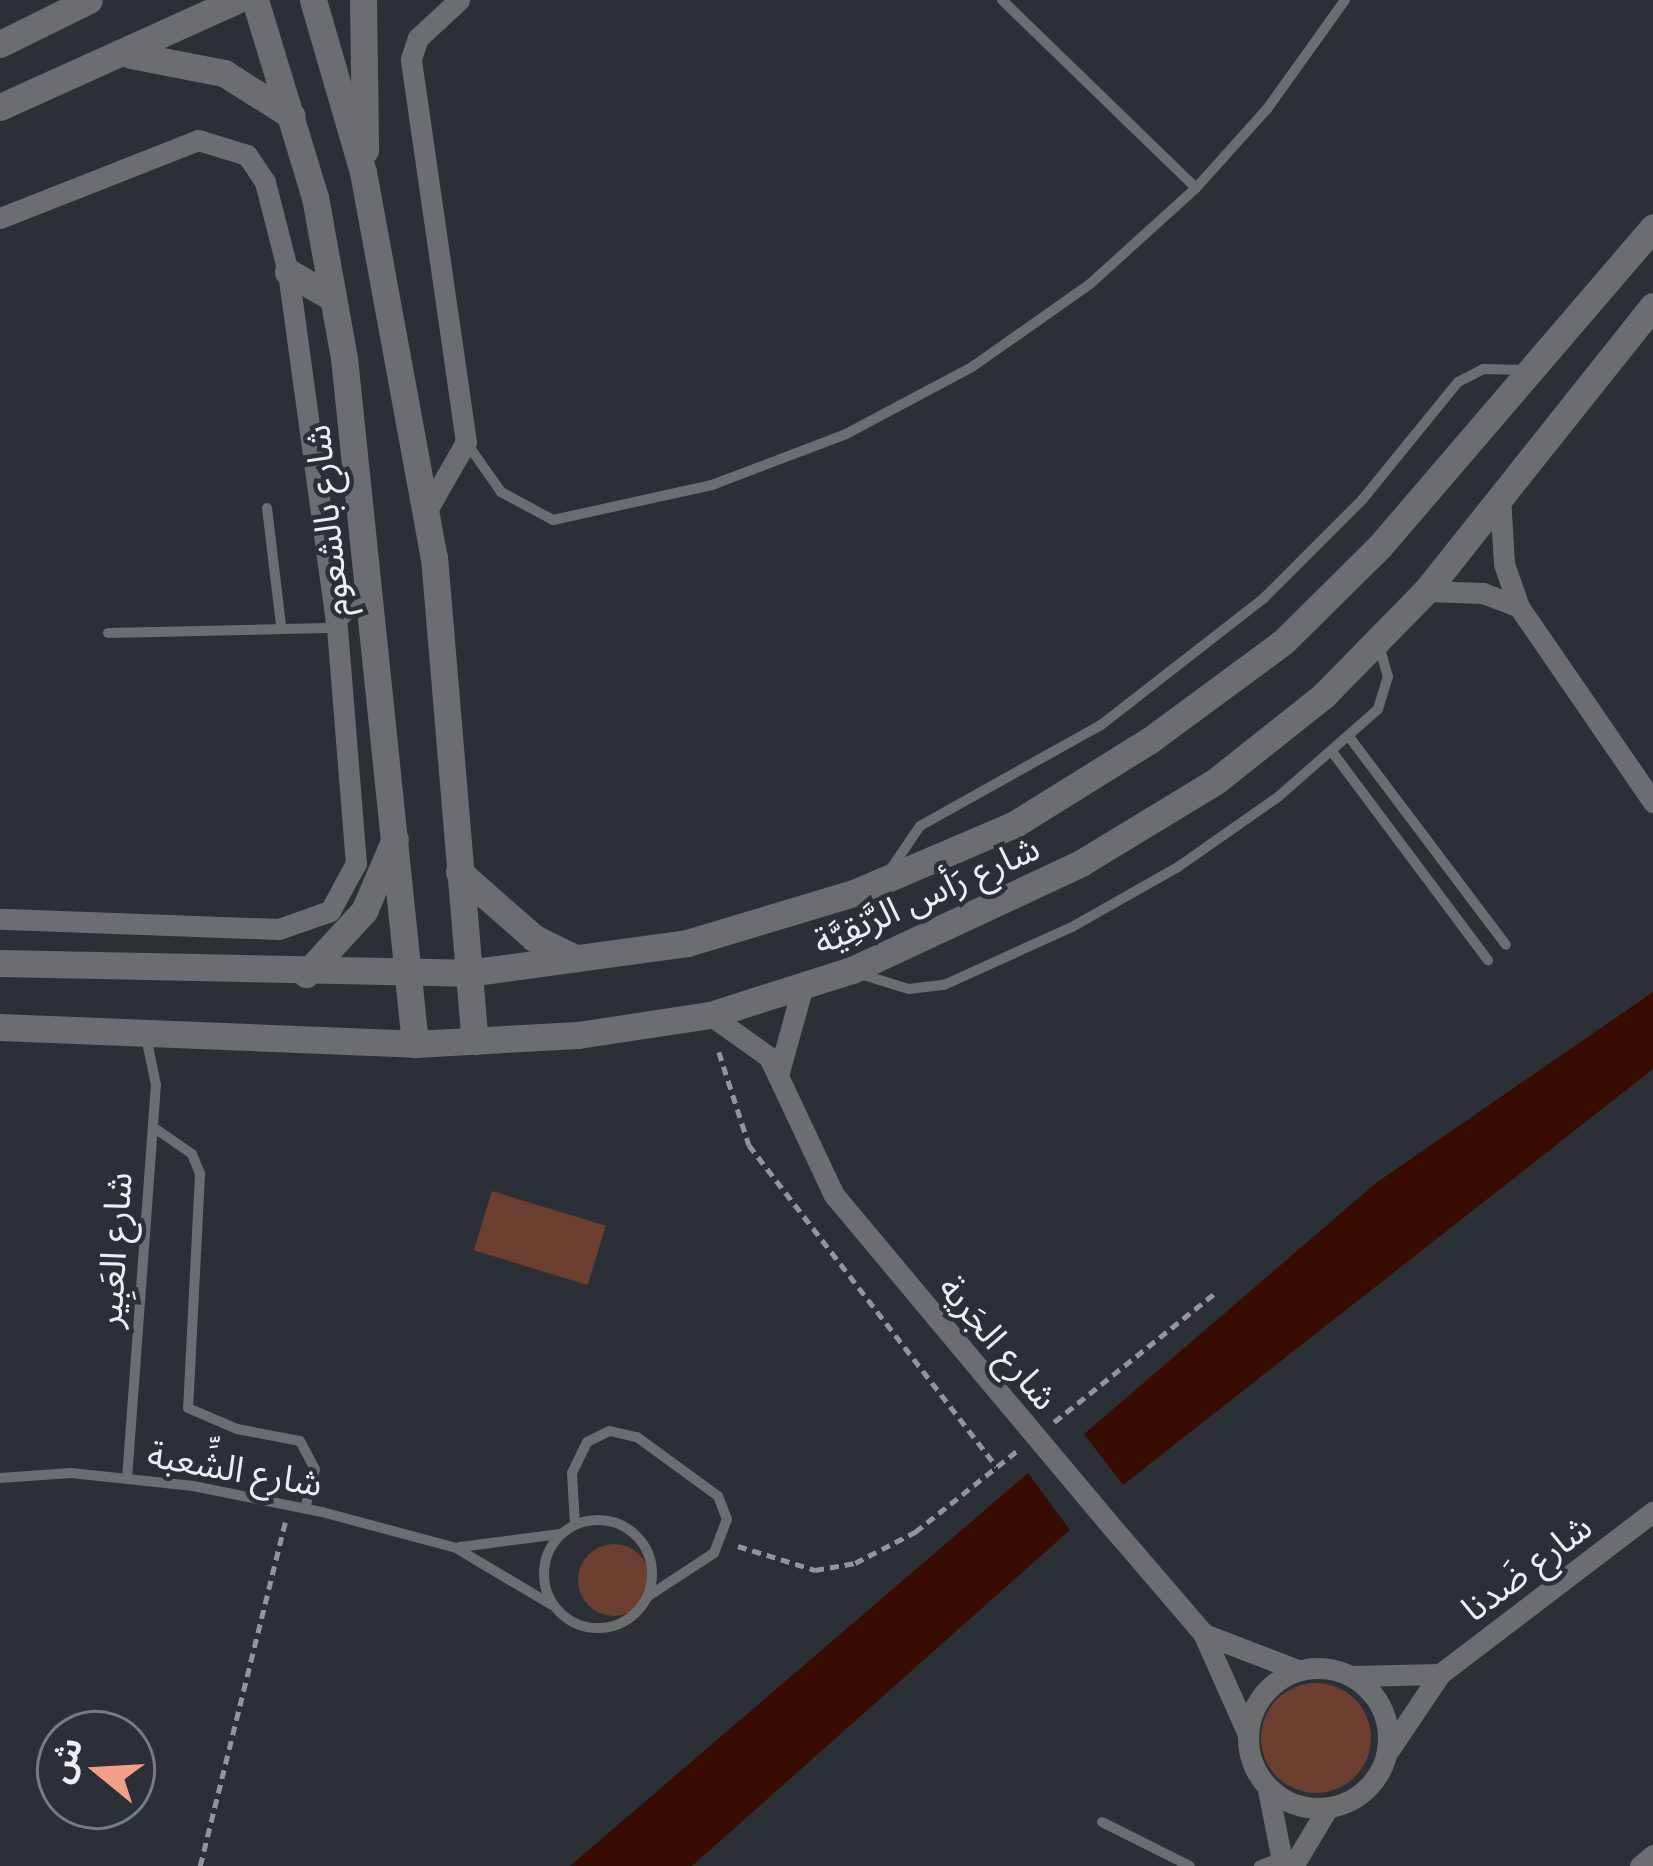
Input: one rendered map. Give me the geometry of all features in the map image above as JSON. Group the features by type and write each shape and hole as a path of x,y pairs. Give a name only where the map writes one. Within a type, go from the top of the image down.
{"street":[{"path":"0,44 89,0"},
{"path":"0,107 127,54 237,0"},
{"name":"شارع بالشعوم","path":"255,0 292,116 333,298 370,590 415,1043"},
{"path":"313,0 363,172 427,511 475,1040"},
{"path":"363,0 363,172"},
{"path":"427,511 466,442 411,58 418,38 459,0"},
{"path":"127,54 224,73 292,116"},
{"path":"0,218 198,140 223,143 247,155 265,182 288,272 337,628 356,863 330,911 280,928 0,919"},
{"name":"شارع رَأس الرَّنقِيَّة","path":"0,963 306,974 468,973 687,943 885,880 1015,824 1150,740 1282,642 1380,546 1524,370 1653,227"},
{"path":"288,272 333,298"},
{"name":"شارع رَأس الرَّنقِيَّة","path":"0,1027 143,1028 415,1043 475,1040 710,1015 852,970 1081,863 1216,781 1377,642 1426,590 1653,306"},
{"path":"1500,496 1504,564 1519,607 1653,802"},
{"path":"1426,590 1483,593 1519,607"},
{"path":"306,974 364,911 396,836"},
{"path":"459,872 534,938 575,958"},
{"path":"778,1072 802,989"},
{"name":"شارع الجَرية","path":"710,1015 757,1044 778,1072 834,1195 1203,1633 1247,1732"},
{"name":"شارع ضَدنا","path":"1386,1755 1440,1674 1653,1512"},
{"name":"شارع الجَرية","path":"1203,1633 1298,1670"},
{"path":"1279,1864 1268,1790 1256,1773 1247,1732 1258,1700 1298,1670 1351,1676 1440,1674"},
{"path":"1279,1864 1327,1809 1365,1791 1386,1755 1378,1701 1351,1676"},
{"path":"1268,1790 1306,1809 1327,1809"},
{"path":"1640,1866 1653,1855"}],"lane":[{"path":"1002,0 1196,188"},
{"path":"466,442 501,492 553,520 712,485 846,434 972,367 1090,284 1196,188 1267,109 1345,0"},
{"path":"885,880 894,855 920,826 1101,725 1264,598 1361,500 1459,382 1483,369 1524,370"},
{"path":"267,508 281,625"},
{"path":"108,633 281,625 337,628 370,590"},
{"path":"852,970 909,989 981,970 1178,868 1350,738 1387,688 1377,642"},
{"path":"1350,738 1506,945"},
{"path":"1333,752 1488,961"},
{"name":"شارع العَبِير","path":"127,1479 153,1127 154,1066 143,1028"},
{"path":"153,1127 192,1154 200,1174 188,1408 237,1429 300,1441 315,1469 305,1509"},
{"path":"575,1525 570,1490 578,1456 594,1437 619,1431 718,1496 727,1519 722,1540 693,1574 647,1597 610,1628 577,1625 552,1605 543,1575 562,1533 575,1525 608,1520 637,1535 651,1564 647,1597"},
{"name":"شارع الشِّعبة","path":"0,1478 127,1479 290,1505 456,1548 552,1605"},
{"name":"شارع الشِّعبة","path":"456,1548 562,1533"},
{"path":"1102,1822 1190,1866"}],"path":[{"path":"710,1015 749,1145 997,1467"},
{"path":"1051,1424 1214,1294"},
{"path":"722,1540 814,1570 854,1563 915,1532 1033,1438"},
{"path":"200,1866 290,1505"}],"shaded area":[{"path":"1653,992 1653,1069 1123,1485 1084,1434 1376,1183"},
{"path":"492,1191 606,1226 588,1285 474,1250"},
{"path":"1028,1473 1070,1530 692,1866 570,1866"},
{"path":"614,1544 640,1554 650,1580 640,1606 614,1616 588,1606 578,1580 588,1554"},
{"path":"1316,1683 1355,1699 1371,1738 1355,1777 1316,1793 1277,1777 1261,1738 1277,1699"}]}
